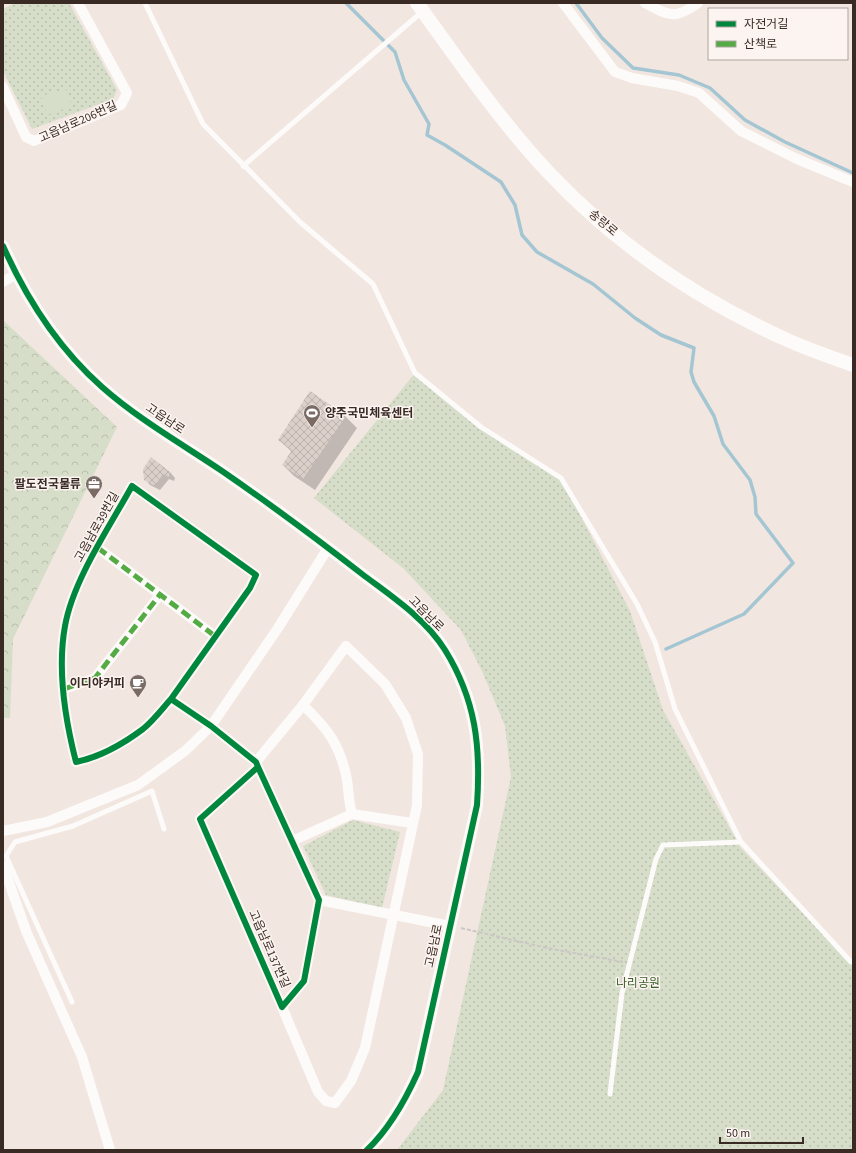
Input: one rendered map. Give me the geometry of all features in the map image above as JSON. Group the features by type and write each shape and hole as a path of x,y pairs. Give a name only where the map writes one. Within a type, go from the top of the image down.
{"main road":[{"name":"송랑로","path":"422,6 466,70 548,173 596,219 650,262 694,291 740,317 786,340 853,365"},
{"path":"838,360 853,361"}],"street":[{"name":"고읍남로206번길","path":"3,87 26,137 34,141 121,105 127,93 78,3"},
{"path":"563,3 615,72 632,78 678,86 699,93 741,131 797,159 853,182"},
{"path":"645,3 669,15 685,13 698,3"},
{"name":"고읍남로","path":"3,246 16,274 50,331 66,351 102,388 138,415 236,480 413,613 444,648 460,678 473,712 478,745 479,778 477,805 418,1072 403,1104 384,1134 367,1150"},
{"path":"3,282 16,274"},
{"name":"고읍남로39번길","path":"132,486 256,575 250,588 171,699 144,728 114,747 90,759 76,762 69,735 62,654 65,626 78,587 98,548 132,486"},
{"name":"고읍남로39번길","path":"98,548 159,596 215,636"},
{"path":"3,831 46,822 138,785 185,751 211,726 278,628 328,548"},
{"path":"64,689 95,678 159,596"},
{"name":"고읍남로137번길","path":"346,646 385,684 406,718 418,754 417,805 365,1048 351,1081 335,1103 326,1101 318,1092 200,819 257,765 346,646"},
{"path":"171,699 211,726 257,765 319,900 450,926"},
{"path":"303,705 325,726 339,751 346,775 352,814"},
{"path":"292,841 352,814 412,824"},
{"path":"3,865 26,931 82,1057 110,1150"},
{"name":"고읍남로137번길","path":"282,1007 304,981 319,900"}],"lane":[{"path":"145,3 203,124 300,222 372,284 416,373 481,427 560,478 637,604 655,642 674,709 741,842 851,962 853,962"},
{"path":"243,166 392,38 422,6"},
{"path":"72,1002 6,856 15,842 73,826 152,791 164,829"},
{"path":"610,1094 622,993 656,859 663,845 741,842"}],"path":[{"path":"450,926 547,948 630,964"}],"green space":[{"path":"15,3 69,3 117,90 113,99 32,129 3,71 3,9"},
{"path":"66,89 72,106 47,115 41,96"},
{"path":"3,320 117,427 13,639 10,718 3,718"},
{"name":"나리공원","path":"415,373 481,427 561,478 630,611 663,710 741,848 853,965 853,1150 397,1150 443,1090 511,777 505,726 482,671 461,630 403,568 314,498"},
{"path":"353,820 400,832 382,908 326,895 303,846"}],"building":[{"name":"양주국민체육센터","path":"310,391 346,416 303,479 282,465 292,450 278,440"},
{"path":"151,457 170,472 169,477 163,474 155,486 144,480 143,469"}],"waterway":[{"path":"346,3 395,52 404,80 429,124 427,135 445,145 501,182 515,205 522,235 537,252 593,284 635,318 661,335 694,348 691,372 694,382 714,416 723,444 750,480 755,497 756,514 793,563 744,614 666,649"},
{"path":"576,3 602,38 633,68 679,75 710,88 745,120 785,142 853,173"}],"marked path":[{"path":"98,548 215,636"},
{"path":"64,689 95,678 159,596"}],"cycle path":[{"path":"3,246 33,304 71,356 86,372 130,410 258,496 407,608 437,638 445,650 464,687 470,706 477,744 477,805 418,1072 396,1114 383,1133 367,1150"},
{"path":"171,699 250,588 256,575 132,486 84,572 69,608 65,626 62,660 63,694 76,762 94,757 127,740 147,726 171,699 211,726 256,762 319,900 304,981 282,1007 200,819 258,767"}],"place":[{"name":"양주국민체육센터","path":"312,428"},
{"name":"팔도전국물류","path":"94,499"},
{"name":"이디야커피","path":"138,698"}]}
